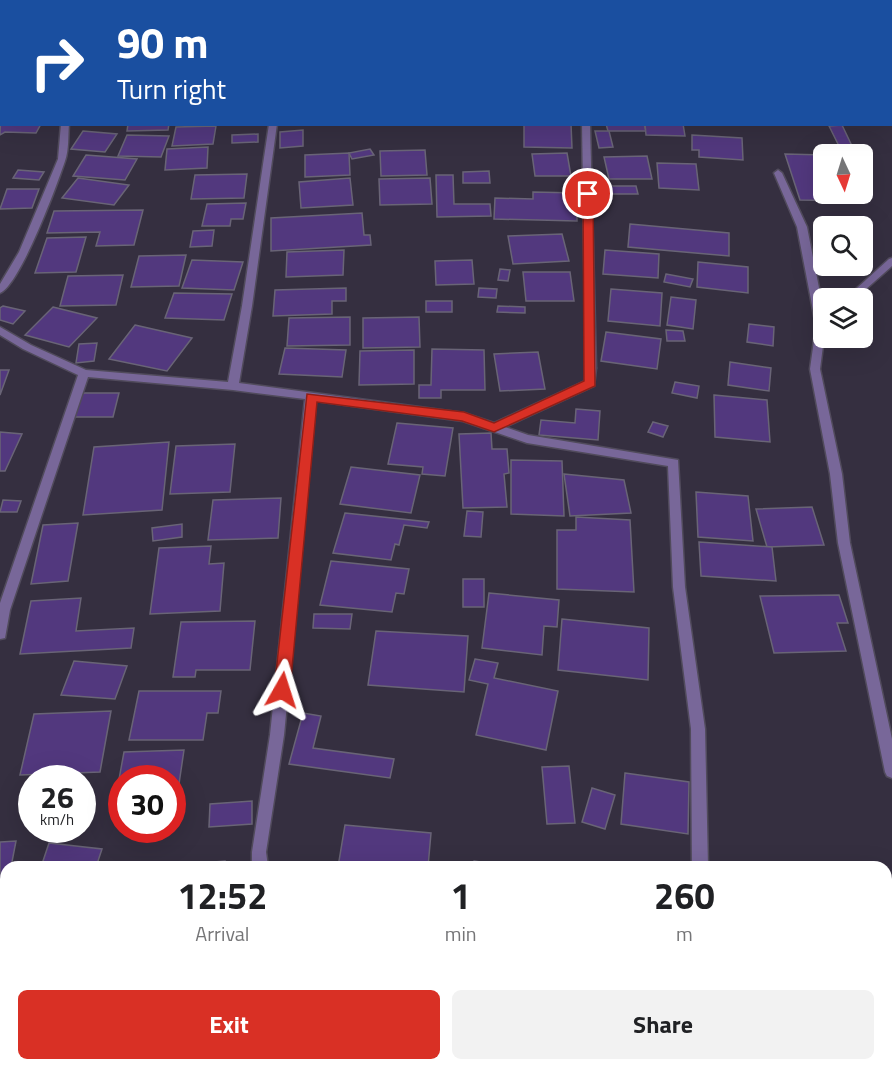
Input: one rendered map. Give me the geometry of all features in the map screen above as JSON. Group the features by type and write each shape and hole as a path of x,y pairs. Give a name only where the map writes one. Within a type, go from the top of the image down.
{"street":[{"path":"0,290 7,283 24,252 62,159 65,126"},
{"path":"233,386 273,126"},
{"path":"494,428 590,383 586,126"},
{"path":"778,172 802,227 814,288"},
{"path":"862,288 892,261"},
{"path":"0,330 27,347 84,372 233,386 464,417 527,439 674,463 679,587 699,729 700,861"},
{"path":"818,348 815,369 836,474 844,543 892,772"},
{"path":"0,634 4,610 84,372"},
{"path":"260,861 278,735 311,397"}],"building":[{"path":"0,126 40,126 36,133 5,132 0,135"},
{"path":"128,126 169,126 168,130 127,131"},
{"path":"216,126 213,144 172,146 176,127"},
{"path":"524,126 571,126 572,148 524,147"},
{"path":"607,126 645,126 646,131 608,131"},
{"path":"645,126 683,126 685,136 646,135"},
{"path":"829,126 842,126 851,144 838,144"},
{"path":"303,130 303,146 280,148 280,132"},
{"path":"83,131 117,134 105,152 71,149"},
{"path":"595,131 609,131 613,147 599,148"},
{"path":"258,134 258,142 232,143 232,135"},
{"path":"127,135 169,136 161,157 118,156"},
{"path":"692,135 742,138 743,160 699,157 699,150 692,150"},
{"path":"208,147 207,168 165,170 167,149"},
{"path":"370,149 374,155 352,159 349,153"},
{"path":"425,150 427,175 381,176 380,151"},
{"path":"349,153 350,175 305,177 305,155"},
{"path":"567,153 571,176 535,176 532,154"},
{"path":"785,154 813,155 813,200 800,200"},
{"path":"86,155 137,159 125,180 73,176"},
{"path":"647,156 652,179 609,179 604,157"},
{"path":"657,163 696,164 699,190 659,188"},
{"path":"18,170 44,172 39,180 13,178"},
{"path":"489,171 490,183 463,183 463,172"},
{"path":"247,174 244,198 191,199 195,175"},
{"path":"436,175 453,175 454,204 490,204 491,216 437,217"},
{"path":"78,178 129,185 114,205 62,198"},
{"path":"350,178 353,205 301,208 299,182"},
{"path":"430,178 432,204 380,205 379,179"},
{"path":"603,186 636,186 638,194 604,194"},
{"path":"7,189 39,189 32,208 0,209"},
{"path":"533,192 577,193 577,221 494,219 495,198 533,199"},
{"path":"246,203 243,219 231,219 230,226 202,226 207,204"},
{"path":"143,210 134,245 96,246 100,232 47,233 54,211"},
{"path":"362,213 364,235 370,235 371,245 271,251 271,218"},
{"path":"630,224 729,233 729,256 628,247"},
{"path":"214,230 212,246 190,247 193,231"},
{"path":"562,234 569,261 513,264 508,236"},
{"path":"86,237 76,272 35,273 47,238"},
{"path":"344,250 343,275 286,277 287,252"},
{"path":"605,250 659,254 658,278 603,274"},
{"path":"186,255 179,286 131,287 139,256"},
{"path":"192,260 243,262 234,290 182,288"},
{"path":"472,260 474,284 436,285 435,261"},
{"path":"698,262 748,267 748,293 697,287"},
{"path":"500,269 510,270 508,281 498,280"},
{"path":"523,272 570,272 574,301 526,301"},
{"path":"666,274 693,279 690,287 664,282"},
{"path":"123,275 116,305 60,306 68,276"},
{"path":"346,288 346,301 332,301 332,314 273,316 275,290"},
{"path":"479,288 497,289 496,298 478,297"},
{"path":"611,289 662,293 660,326 608,321"},
{"path":"174,293 232,294 224,320 165,318"},
{"path":"671,297 696,300 693,329 667,325"},
{"path":"426,301 452,301 452,312 426,312"},
{"path":"3,306 25,311 13,324 0,320 0,308"},
{"path":"498,306 525,307 525,313 497,312"},
{"path":"53,307 97,318 69,347 25,335"},
{"path":"350,317 350,345 287,346 289,318"},
{"path":"419,317 420,347 363,348 363,318"},
{"path":"749,324 774,327 773,346 747,342"},
{"path":"135,325 192,338 167,371 109,359"},
{"path":"666,330 683,331 685,341 667,341"},
{"path":"606,332 661,339 657,369 601,361"},
{"path":"97,343 94,361 76,363 79,344"},
{"path":"285,348 346,350 342,377 279,374"},
{"path":"432,349 484,350 485,390 441,390 441,398 419,398 419,385 431,385"},
{"path":"414,350 414,384 359,385 360,351"},
{"path":"538,352 545,389 500,391 494,354"},
{"path":"730,362 771,368 769,391 728,385"},
{"path":"0,370 9,370 0,395"},
{"path":"675,382 699,386 697,398 672,393"},
{"path":"81,393 119,393 113,417 75,417"},
{"path":"714,395 767,400 770,442 715,437"},
{"path":"576,409 600,411 598,440 539,435 541,420 575,423"},
{"path":"653,422 668,426 663,437 648,432"},
{"path":"397,423 453,428 445,476 422,474 423,467 388,464"},
{"path":"0,432 22,434 5,471 0,471"},
{"path":"491,433 492,449 507,449 509,473 504,474 507,507 463,508 459,434"},
{"path":"169,442 162,510 83,515 94,447"},
{"path":"235,444 230,492 170,494 176,446"},
{"path":"511,460 562,461 564,516 511,514"},
{"path":"351,467 420,475 411,513 340,504"},
{"path":"564,474 624,480 631,513 570,516"},
{"path":"696,492 748,496 753,541 698,537"},
{"path":"281,498 278,538 208,540 213,500"},
{"path":"3,500 21,501 17,512 0,512"},
{"path":"812,507 824,545 767,547 756,509"},
{"path":"467,511 483,512 481,537 464,536"},
{"path":"345,513 429,522 427,528 404,525 399,545 395,544 391,560 333,553"},
{"path":"576,517 630,520 634,592 557,589 557,530 576,530"},
{"path":"78,523 68,581 31,584 43,525"},
{"path":"182,524 182,537 153,541 152,528"},
{"path":"699,542 772,547 776,581 701,576"},
{"path":"211,546 209,564 224,563 220,611 150,614 159,548"},
{"path":"331,561 409,569 404,594 396,593 392,612 320,605"},
{"path":"463,579 484,579 484,607 463,607"},
{"path":"489,593 559,600 557,627 544,626 542,655 482,648"},
{"path":"839,595 848,623 837,623 846,651 774,653 760,596"},
{"path":"81,598 76,631 134,628 131,648 20,654 31,601"},
{"path":"314,614 352,614 350,629 313,628"},
{"path":"562,619 649,628 648,680 558,670"},
{"path":"255,621 250,670 196,670 195,677 173,677 181,622"},
{"path":"376,631 468,636 464,692 368,685"},
{"path":"475,659 498,663 494,678 558,691 546,750 476,735 488,684 469,680"},
{"path":"74,661 127,666 115,699 61,695"},
{"path":"139,691 221,691 218,713 207,713 203,740 129,740"},
{"path":"111,711 100,772 96,772 96,765 22,765 34,714"},
{"path":"303,713 321,716 313,748 394,759 390,778 289,764"},
{"path":"184,750 182,765 122,765 124,752"},
{"path":"569,766 575,823 547,824 542,767"},
{"path":"625,773 689,782 688,834 621,824"},
{"path":"592,788 615,795 605,829 582,822"},
{"path":"252,801 252,824 209,827 210,804"},
{"path":"345,825 431,833 429,861 339,861"},
{"path":"16,841 12,861 0,861 0,842"},
{"path":"49,843 102,849 98,861 43,861"}],"route":[{"path":"282,690 311,397 464,417 494,428 590,383 588,194"}]}
